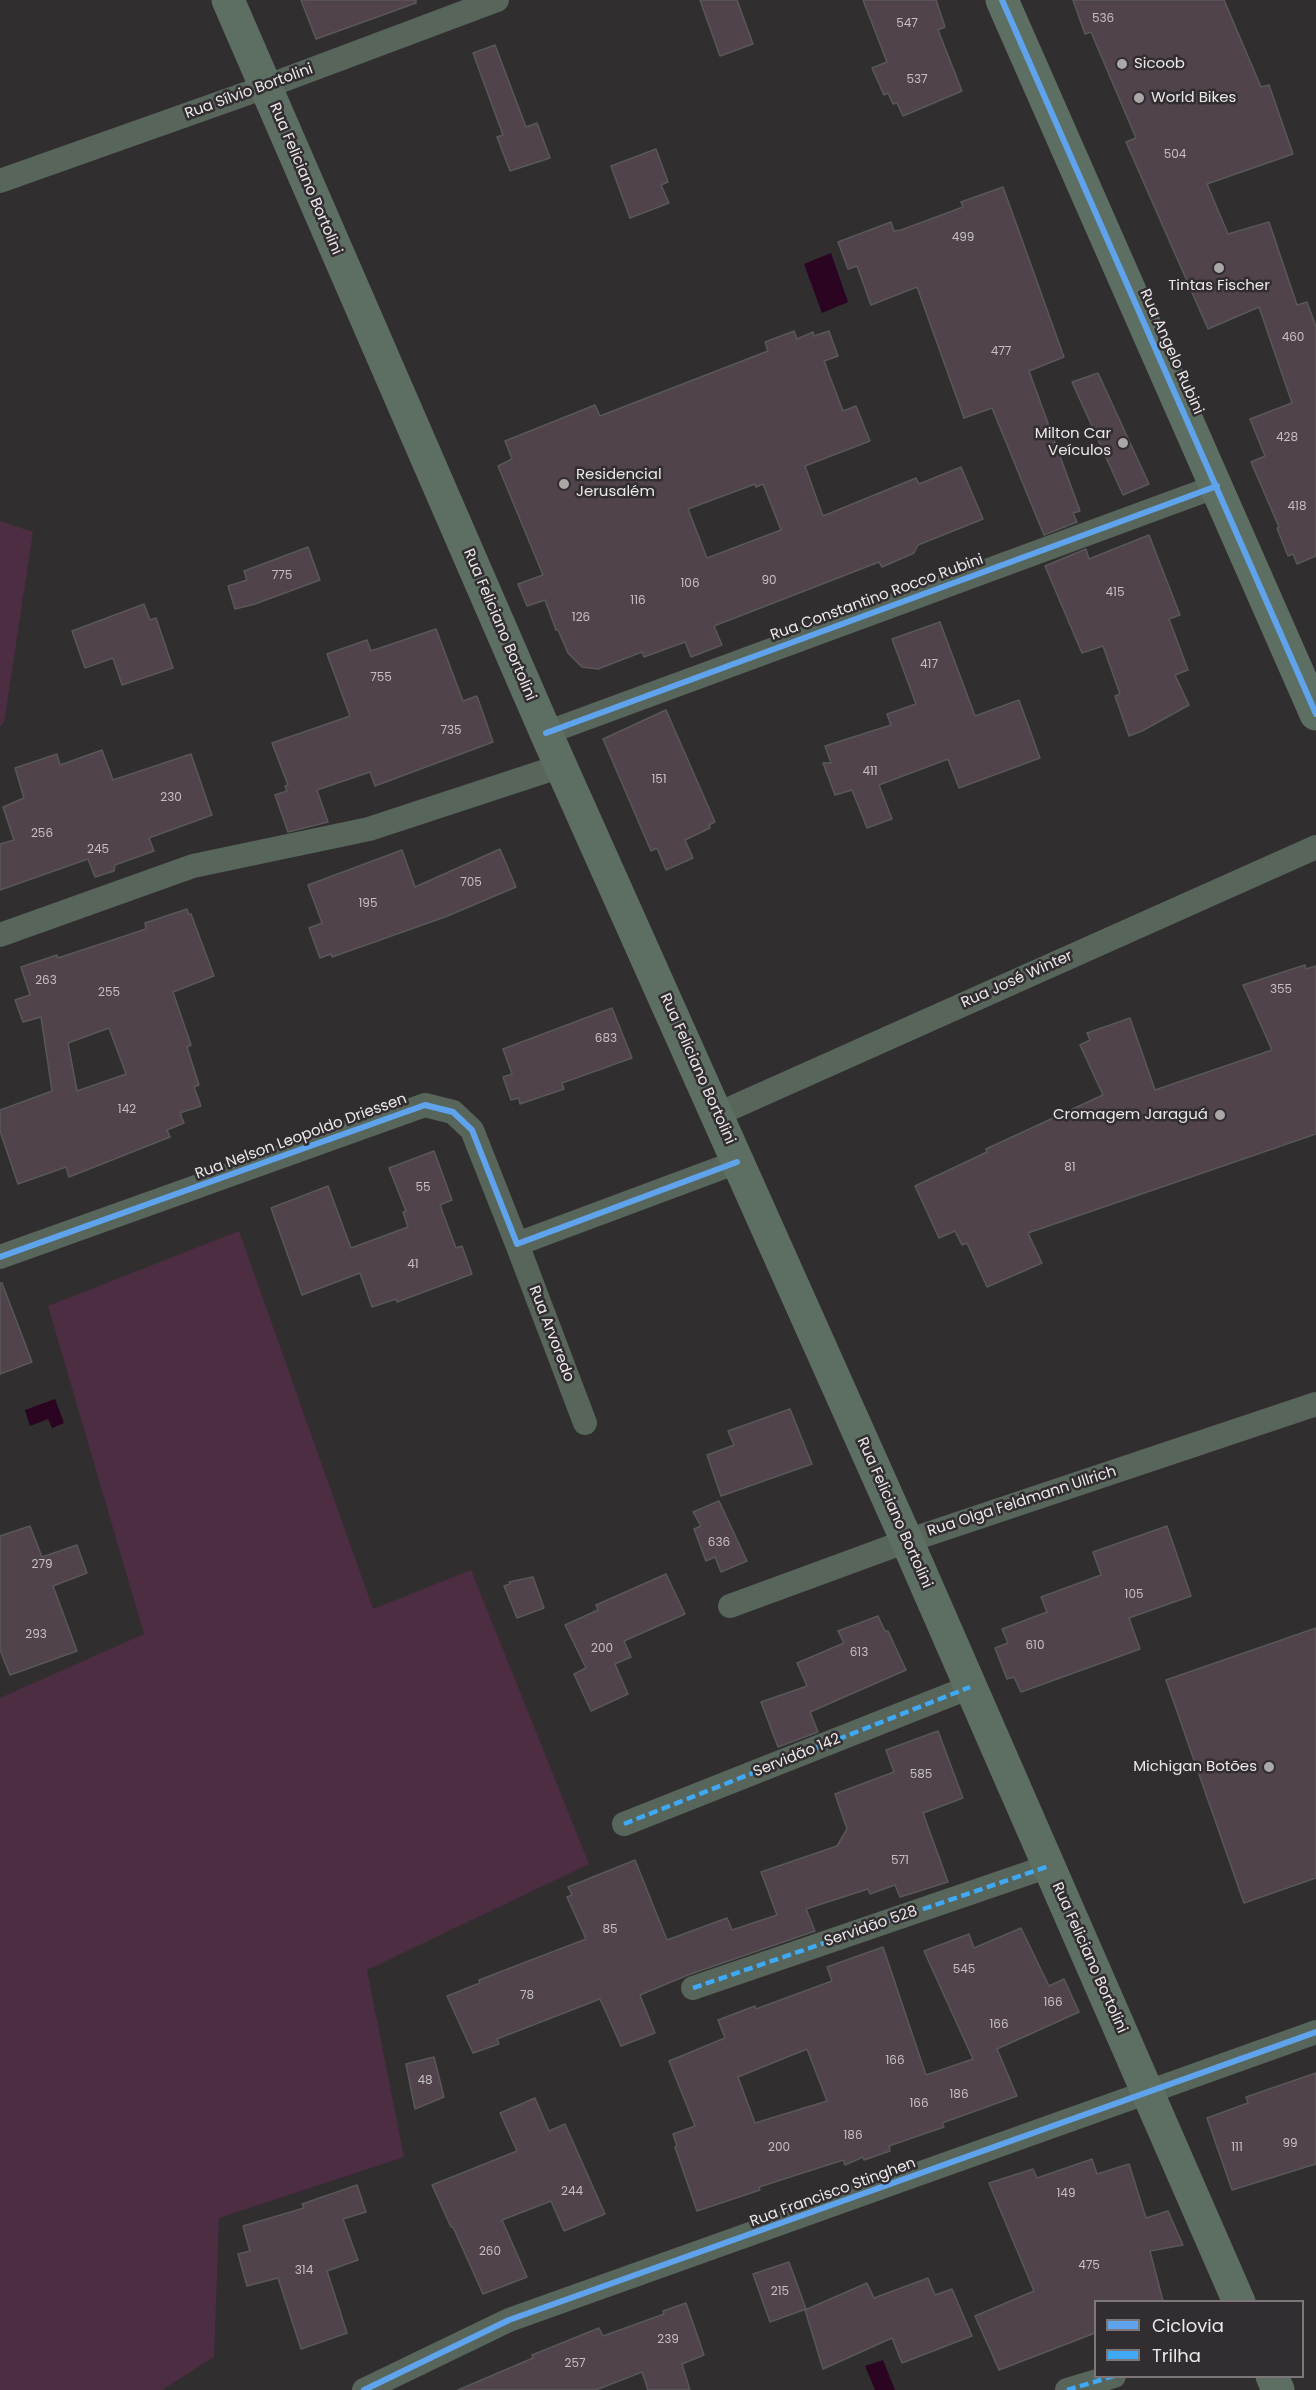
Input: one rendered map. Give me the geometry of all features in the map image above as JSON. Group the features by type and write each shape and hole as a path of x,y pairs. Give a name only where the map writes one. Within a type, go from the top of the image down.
{"main road":[{"name":"Rua Feliciano Bortolini","path":"228,0 546,733 907,1541 1239,2300"},
{"name":"Rua Angelo Rubini","path":"1002,0 1316,714"}],"street":[{"name":"Rua Sílvio Bortolini","path":"0,181 265,87 497,0"},
{"name":"Rua Constantino Rocco Rubini","path":"546,733 1217,486"},
{"path":"0,936 193,866 369,830 561,766"},
{"name":"Rua José Winter","path":"718,1114 1316,847"},
{"name":"Rua Nelson Leopoldo Driessen","path":"0,1257 425,1105 453,1112 472,1130 517,1244"},
{"path":"517,1244 737,1162"},
{"name":"Rua Arvoredo","path":"517,1244 585,1424"},
{"name":"Rua Olga Feldmann Ullrich","path":"730,1606 907,1541 1316,1404"},
{"name":"Servidão 142","path":"624,1824 970,1687"},
{"name":"Servidão 528","path":"693,1988 1049,1866"},
{"name":"Rua Francisco Stinghen","path":"364,2390 509,2320 1316,2032"},
{"path":"1067,2390 1107,2378"}],"shaded area":[{"path":"831,253 848,302 822,313 804,264"},
{"path":"0,521 33,532 4,723 0,726"},
{"path":"239,1231 373,1609 471,1570 589,1864 367,1970 404,2157 219,2218 214,2357 162,2390 0,2390 0,1698 144,1634 48,1306"},
{"path":"55,1399 64,1423 52,1428 48,1419 30,1426 25,1410"},
{"path":"883,2360 895,2390 875,2390 865,2366"}],"building":[{"path":"301,0 416,0 416,3 316,39"},
{"path":"700,0 737,0 753,44 720,56"},
{"path":"863,0 936,0 945,27 938,30 962,91 903,116 897,103 893,104 888,93 884,95 872,68 887,62"},
{"path":"1073,0 1224,0 1261,87 1269,85 1293,154 1207,184 1228,234 1269,222 1297,305 1307,302 1316,327 1316,556 1297,564 1293,554 1288,556 1277,528 1279,527 1251,462 1265,456 1250,419 1292,403 1259,307 1208,329 1126,142 1136,138 1091,32 1085,34"},
{"path":"495,45 526,127 537,123 550,158 510,171 497,137 503,135 473,53"},
{"path":"656,149 668,182 661,185 669,203 630,218 611,166"},
{"path":"1003,187 1064,357 1029,371 1080,511 1073,513 1077,522 1044,535 992,408 964,418 917,287 871,305 857,266 848,269 838,242 891,222 894,231 901,230 963,207 961,202"},
{"path":"794,331 797,339 813,332 814,336 829,331 838,356 824,361 843,411 856,406 870,441 805,466 823,516 916,478 919,484 961,467 983,519 918,545 914,553 882,567 879,562 714,626 722,645 691,657 685,642 644,657 642,652 598,669 582,667 568,653 556,630 545,600 527,606 518,584 543,575 498,466 512,459 505,441 595,405 600,416 768,351 765,342","holes":["755,484 756,487 763,484 781,530 707,558 688,509"]},
{"path":"1098,373 1149,484 1123,495 1072,382"},
{"path":"1149,535 1180,615 1169,619 1188,670 1175,675 1189,705 1129,736 1115,696 1120,694 1103,646 1082,653 1045,566 1086,549 1089,559"},
{"path":"308,547 320,580 235,609 228,586 247,580 244,571"},
{"path":"144,604 150,620 156,618 173,668 122,685 113,658 85,668 72,631"},
{"path":"940,622 975,716 1019,700 1040,758 959,788 948,759 879,785 892,819 867,828 852,790 835,795 823,763 831,763 825,746 891,725 887,714 916,704 892,639"},
{"path":"436,629 463,701 477,696 493,742 375,786 370,772 317,790 328,822 288,832 275,795 287,791 285,786 288,785 272,743 350,716 327,654 367,640 371,651"},
{"path":"666,710 715,822 709,825 710,828 685,840 693,858 666,870 657,848 651,851 603,739"},
{"path":"102,750 113,780 191,754 212,815 149,838 154,851 115,865 114,871 95,877 88,859 0,890 0,844 14,840 3,807 24,798 15,768 57,754 60,765"},
{"path":"500,849 516,887 445,917 332,957 331,954 320,958 309,928 322,923 308,885 402,850 415,887"},
{"path":"187,909 189,915 191,914 214,976 173,992 191,1045 187,1047 199,1085 194,1087 201,1106 180,1113 184,1123 167,1130 170,1137 69,1177 66,1167 18,1184 0,1131 0,1110 52,1091 41,1017 23,1022 15,1000 30,995 21,967 57,955 58,958 146,929 145,923","holes":["109,1028 126,1074 77,1091 68,1043"]},
{"path":"1305,965 1306,969 1316,966 1316,1134 1028,1233 1042,1263 987,1287 967,1243 962,1245 955,1231 939,1238 915,1186 987,1152 986,1149 1103,1095 1080,1045 1090,1040 1087,1033 1130,1018 1155,1090 1272,1050 1243,985"},
{"path":"612,1008 632,1058 562,1083 564,1089 520,1104 519,1098 511,1100 503,1077 512,1074 503,1049"},
{"path":"434,1151 452,1200 440,1205 456,1248 462,1246 472,1274 397,1302 396,1299 372,1307 360,1273 302,1295 271,1208 328,1186 351,1248 408,1227 403,1212 406,1211 389,1168"},
{"path":"0,1283 2,1283 32,1362 0,1374"},
{"path":"790,1409 812,1464 721,1496 707,1455 734,1445 728,1431"},
{"path":"719,1501 747,1561 721,1572 715,1557 706,1561 694,1529 701,1526 693,1512"},
{"path":"30,1526 42,1557 77,1545 87,1573 53,1586 77,1651 10,1675 0,1650 0,1536"},
{"path":"1167,1526 1191,1596 1129,1618 1140,1649 1021,1692 1014,1677 1007,1679 995,1648 1008,1643 1002,1629 1047,1612 1041,1597 1101,1575 1093,1552"},
{"path":"666,1574 685,1614 624,1641 631,1657 615,1664 628,1694 591,1711 574,1674 586,1668 565,1625 598,1610 596,1605"},
{"path":"533,1577 544,1608 517,1618 504,1586 510,1584 509,1582"},
{"path":"878,1616 885,1631 888,1631 906,1670 810,1712 818,1732 778,1747 761,1702 807,1686 797,1663 844,1643 838,1631"},
{"name":"Michigan Botões","path":"1316,1628 1316,1878 1244,1903 1166,1680"},
{"path":"938,1731 963,1798 923,1813 948,1882 900,1897 895,1885 870,1894 868,1889 806,1909 815,1931 688,1975 640,1995 655,2033 621,2046 600,1999 497,2039 499,2044 473,2053 447,1996 480,1983 479,1980 586,1939 567,1897 572,1895 568,1887 635,1860 667,1940 727,1918 732,1930 777,1915 761,1872 837,1846 847,1829 835,1794 894,1772 886,1750"},
{"path":"1021,1928 1049,1986 1064,1979 1079,2012 997,2049 1017,2096 942,2123 944,2127 889,2146 890,2151 864,2160 863,2157 845,2165 843,2160 759,2187 760,2190 697,2211 675,2147 677,2146 673,2134 695,2126 669,2061 725,2038 718,2020 755,2006 756,2009 832,1981 827,1967 883,1947 926,2075 973,2059 924,1951 969,1934 974,1948","holes":["807,2049 827,2101 755,2123 738,2077"]},
{"path":"434,2057 444,2097 415,2109 406,2064"},
{"path":"1316,2073 1316,2164 1232,2190 1207,2118 1248,2103 1246,2097"},
{"path":"535,2098 549,2131 565,2124 605,2214 564,2231 551,2201 502,2220 527,2277 483,2294 432,2185 517,2151 500,2113"},
{"path":"1092,2159 1097,2174 1129,2164 1146,2218 1168,2211 1183,2245 1150,2251 1163,2300 1094,2300 1094,2333 999,2370 975,2316 1034,2291 989,2183 1033,2169 1037,2178"},
{"path":"357,2185 366,2212 343,2219 358,2260 327,2271 347,2333 301,2349 278,2278 247,2286 238,2254 250,2251 243,2226 304,2208 302,2204"},
{"path":"789,2262 806,2309 770,2322 753,2274"},
{"path":"928,2278 935,2295 952,2289 972,2336 902,2363 892,2338 823,2369 805,2310 867,2283 874,2298"},
{"path":"686,2303 704,2355 682,2364 690,2390 648,2390 642,2372 596,2390 458,2390 533,2358 532,2355 599,2328 603,2336 664,2314 663,2311"}],"marked path":[{"path":"624,1824 970,1687"},
{"path":"693,1988 1049,1866"},
{"path":"1067,2390 1107,2378"}],"cycle path":[{"path":"1002,0 1316,714"},
{"path":"546,733 1217,486"},
{"path":"0,1257 425,1105 453,1112 472,1130 517,1244 737,1162"},
{"path":"364,2390 509,2320 1316,2032"}],"place":[{"name":"Sicoob","path":"1122,64"},
{"name":"World Bikes","path":"1139,98"},
{"name":"Tintas Fischer","path":"1219,268"},
{"name":"Milton Car Veículos","path":"1123,443"},
{"name":"Residencial Jerusalém","path":"564,484"},
{"name":"Cromagem Jaraguá","path":"1220,1115"},
{"name":"Michigan Botões","path":"1269,1767"}]}
